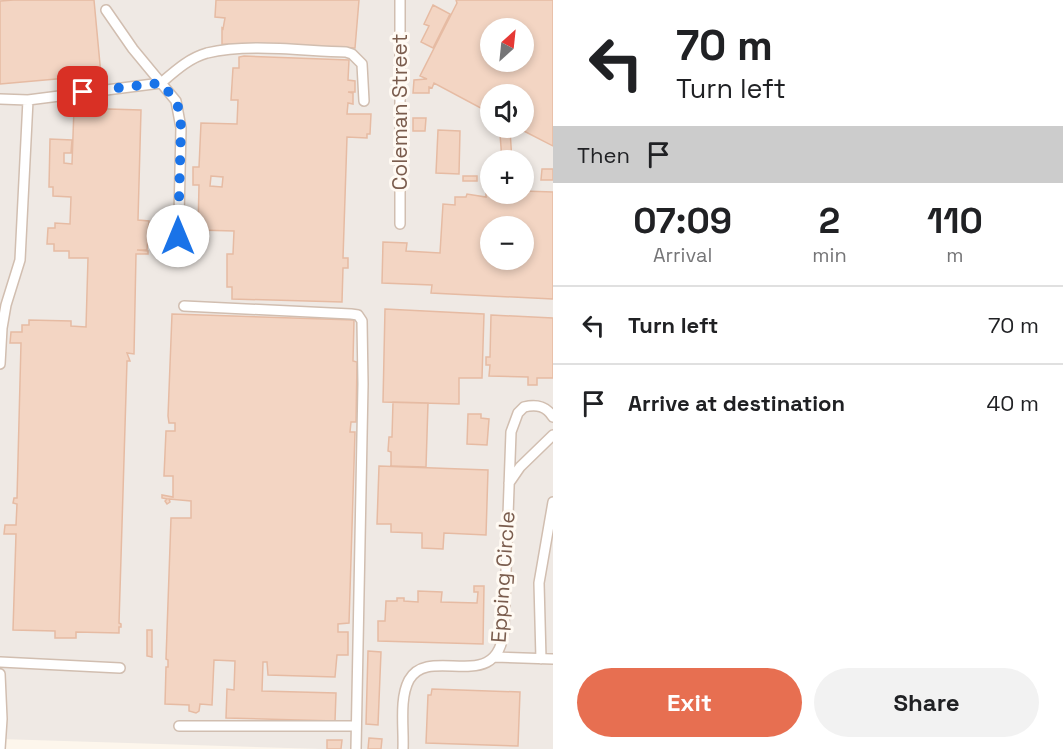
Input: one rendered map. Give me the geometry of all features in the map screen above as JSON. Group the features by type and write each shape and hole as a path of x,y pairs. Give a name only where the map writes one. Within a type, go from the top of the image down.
{"lane":[{"name":"Coleman Street","path":"400,0 400,224"},
{"path":"106,10 133,49 176,101 181,128 178,260"},
{"path":"0,99 28,100 161,83 177,68 206,53 242,49 352,54 362,64 364,100"},
{"path":"0,364 4,316 20,260 28,100"},
{"path":"184,306 351,314 358,315 362,321 363,384 356,749"},
{"name":"Epping Circle","path":"403,749 404,701 411,677 423,668 472,665 490,661 495,657 504,638 511,432 518,413 524,407 538,406 547,410 553,417"},
{"path":"509,483 520,467 553,435"},
{"path":"541,659 538,583 553,502"},
{"path":"495,657 553,659"},
{"path":"0,662 120,668"},
{"path":"0,674 2,719 0,749"},
{"path":"179,726 355,726"}],"shaded area":[{"path":"0,0 553,0 553,749 322,749 0,739"}],"building":[{"path":"94,0 101,75 0,84 0,1"},
{"path":"216,0 359,0 355,48 222,44 222,28 225,18 215,17"},
{"path":"456,0 553,0 553,146 534,136 534,84 480,84 480,108 434,83 432,88 429,87 429,93 413,93 414,80 427,79 420,76 457,3"},
{"path":"433,5 450,14 433,48 421,42 429,26 424,24"},
{"path":"239,57 349,60 348,80 355,81 355,92 348,92 353,93 353,104 348,103 347,114 371,114 370,134 367,134 367,138 347,137 343,258 348,258 348,268 343,268 342,302 232,299 232,287 227,287 227,254 233,254 234,231 198,230 199,185 193,185 193,167 199,167 201,123 237,124 238,100 231,100 233,68 239,68","holes":["211,176 223,177 222,187 210,186"]},
{"path":"74,108 141,110 138,220 149,221 147,250 137,250 148,251 148,254 136,254 134,354 127,353 130,361 127,361 119,623 121,627 119,627 119,633 76,632 76,638 55,638 55,631 13,630 16,534 4,534 5,525 16,525 17,504 13,503 14,498 17,498 21,343 10,343 11,332 22,332 22,325 29,325 29,320 71,321 71,326 86,327 88,258 69,258 69,251 54,251 54,244 47,244 48,228 55,228 55,223 70,224 71,197 53,196 53,187 49,187 50,139 72,140 71,153 64,153 64,163 72,164"},
{"path":"413,118 426,118 425,131 413,131"},
{"path":"438,130 460,131 459,174 436,173"},
{"path":"500,138 510,138 511,150 501,150"},
{"path":"542,169 553,169 553,180 541,180"},
{"path":"463,176 477,176 477,181 463,181"},
{"path":"534,191 553,192 553,299 431,293 432,285 382,283 383,242 407,243 406,251 440,253 443,204 455,205 455,197 466,197 467,194 480,196 480,204 534,204"},
{"path":"385,309 484,314 482,378 459,378 459,404 383,402"},
{"path":"172,314 354,320 353,361 357,362 356,422 351,422 350,432 355,432 349,623 338,624 338,632 348,632 348,655 337,655 335,677 268,675 267,662 263,662 262,691 336,693 335,721 226,718 227,689 234,690 235,661 214,660 212,705 200,704 199,711 196,713 189,711 189,705 165,704 166,667 168,667 166,659 171,518 191,518 191,501 169,499 170,502 167,504 165,501 167,499 162,498 162,495 173,497 173,476 164,476 166,431 175,431 175,423 169,423 168,416"},
{"path":"491,315 553,318 553,378 537,378 537,385 528,385 528,377 489,376 490,365 486,365 486,357 490,357"},
{"path":"393,402 428,403 426,467 391,466 391,452 388,451 389,437 392,437"},
{"path":"468,414 481,414 481,418 489,419 487,445 467,444"},
{"path":"379,466 488,470 486,535 444,533 443,549 422,548 422,533 391,532 391,524 377,524"},
{"path":"474,586 484,586 483,644 378,641 378,621 385,621 386,601 397,601 397,598 404,598 404,601 418,602 418,591 442,592 441,602 477,603 478,592 474,592"},
{"path":"147,630 152,630 152,657 147,656"},
{"path":"368,651 381,652 378,725 366,724"},
{"path":"432,689 520,692 518,746 426,743 428,695 431,695"},
{"path":"369,738 382,739 381,749 368,749"},
{"path":"327,740 342,740 341,749 327,749"}],"route":[{"path":"83,92 161,83 169,90 180,113 181,128 178,236"}]}
